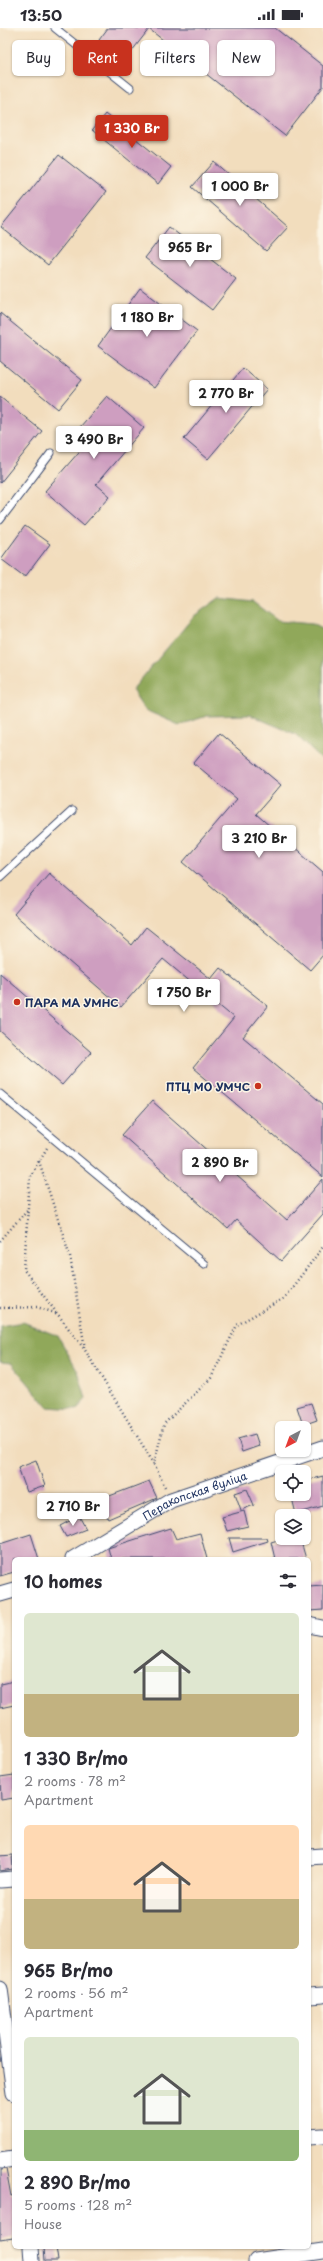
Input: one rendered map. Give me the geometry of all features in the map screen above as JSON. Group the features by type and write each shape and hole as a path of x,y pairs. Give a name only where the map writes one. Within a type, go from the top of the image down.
{"street":[{"name":"Перакопская вуліца","path":"76,1557 171,1500 323,1448"},
{"path":"0,1594 12,1591"},
{"path":"311,1625 323,1628"},
{"path":"311,1857 323,1856"},
{"path":"0,1880 12,1879"},
{"path":"0,1989 6,2020 12,2075"},
{"path":"311,1996 323,1995"},
{"path":"311,2137 323,2136"},
{"path":"0,2161 12,2159"},
{"path":"31,2249 32,2261"},
{"path":"256,2261 323,2251"}],"lane":[{"path":"55,28 130,88"},
{"path":"0,520 51,453"},
{"path":"0,877 72,811"},
{"path":"0,1094 204,1264"}],"path":[{"path":"49,1136 48,1146 30,1176 24,1270 85,1350 154,1464 171,1500"},
{"path":"39,1161 70,1256 85,1350"},
{"path":"0,1242 28,1209"},
{"path":"154,1464 164,1424 211,1378 237,1324 284,1298 323,1247"},
{"path":"0,1308 37,1307 58,1314"}],"green space":[{"path":"219,598 253,602 278,621 312,624 323,630 323,761 295,734 250,715 207,716 179,725 145,710 132,690 194,616"},
{"path":"23,1322 58,1336 78,1371 86,1399 77,1409 48,1407 11,1363 0,1362 0,1326"}],"building":[{"path":"108,28 275,28 323,66 323,87 285,136 209,76 209,40 163,40 149,29 132,51 132,40 99,40"},
{"path":"105,114 171,167 158,184 92,130"},
{"path":"59,155 106,192 48,265 1,227"},
{"path":"214,162 288,227 266,251 192,187"},
{"path":"169,227 236,279 212,310 145,258"},
{"path":"140,288 197,331 154,388 98,346"},
{"path":"0,313 82,380 58,409 0,361"},
{"path":"243,368 267,389 208,459 184,439"},
{"path":"107,396 144,428 96,484 110,496 84,525 45,491 85,445 73,435"},
{"path":"0,397 42,431 0,483"},
{"path":"25,526 50,544 25,577 1,559"},
{"path":"219,733 281,785 256,814 323,872 323,955 310,970 183,862 237,799 194,763"},
{"path":"49,873 132,945 146,927 211,979 220,968 268,1006 243,1037 323,1104 323,1177 193,1068 234,1018 163,959 121,1007 14,914"},
{"name":"ПАРА МА УМНС","path":"0,973 91,1052 62,1085 0,1031"},
{"path":"152,1101 287,1220 323,1179 323,1214 281,1261 236,1220 228,1229 122,1135"},
{"path":"311,1403 317,1420 311,1422 302,1421 297,1407"},
{"path":"255,1434 259,1446 242,1452 238,1439"},
{"path":"36,1460 45,1486 27,1492 18,1467"},
{"path":"323,1476 323,1506 311,1510 295,1509 293,1501 311,1501 311,1479"},
{"path":"149,1481 157,1498 108,1519 99,1500"},
{"path":"247,1489 254,1505 241,1510 235,1493"},
{"path":"244,1511 248,1526 227,1531 222,1517"},
{"path":"79,1516 86,1529 66,1537 60,1526"},
{"path":"171,1528 176,1539 200,1533 206,1557 110,1557 108,1548"},
{"path":"31,1534 38,1557 12,1557 12,1573 0,1576 0,1544"},
{"path":"229,1538 267,1538 268,1541 233,1552"},
{"path":"275,1541 275,1545 302,1545 305,1557 275,1557 271,1542"},
{"path":"323,1585 323,1610 311,1611 311,1586"},
{"path":"12,1681 12,1705 0,1708 0,1684"},
{"path":"12,1775 12,1798 1,1800 0,1777"},
{"path":"12,1855 12,1869 0,1871 0,1856"},
{"path":"6,2169 12,2196 12,2238 0,2240 0,2170"},
{"path":"44,2249 56,2249 58,2261 45,2261"}],"place":[{"name":"ПАРА МА УМНС","path":"17,1002"},
{"name":"ПТЦ МО УМЧС","path":"258,1086"}]}
